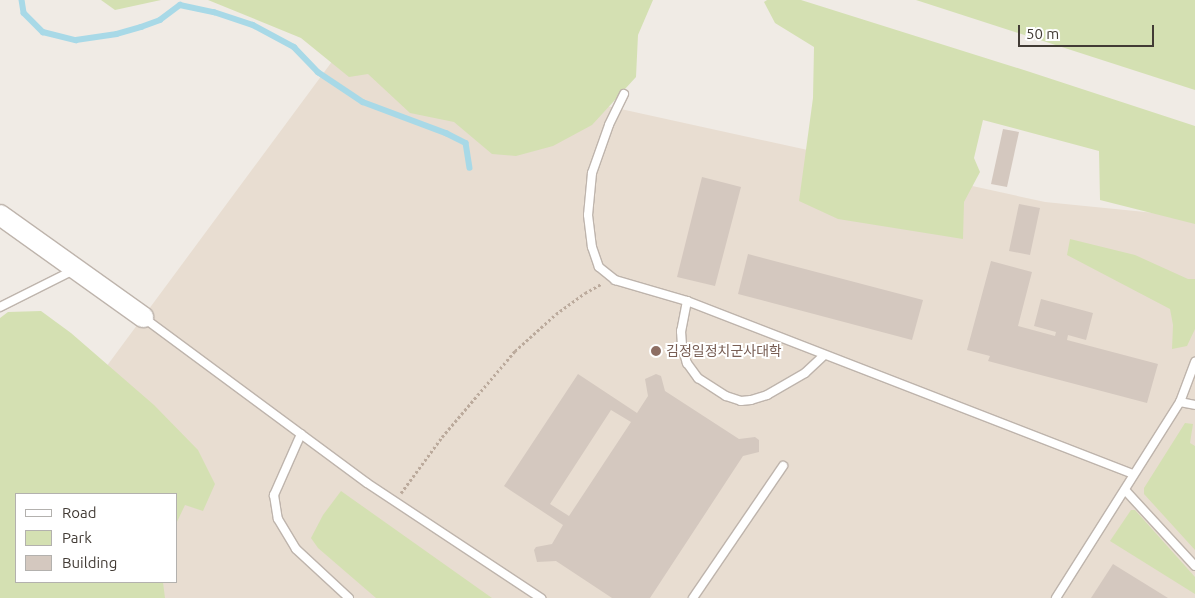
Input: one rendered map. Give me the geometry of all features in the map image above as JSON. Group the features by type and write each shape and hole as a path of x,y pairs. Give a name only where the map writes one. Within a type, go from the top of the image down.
{"street":[{"path":"0,215 143,317"}],"lane":[{"path":"624,94 609,125 592,173 588,215 592,248 599,267 615,280 687,301 1133,474"},
{"path":"0,307 76,269"},
{"path":"687,301 681,331 682,346 687,363 698,378 726,396 741,401 767,395 805,373 824,355"},
{"path":"143,317 395,501 541,598"},
{"path":"1056,598 1180,402 1195,362"},
{"path":"1180,402 1195,405"},
{"path":"301,434 274,496 278,519 296,549 349,598"},
{"path":"693,598 783,466"},
{"path":"1125,490 1195,566"}],"path":[{"path":"395,501 442,437 515,351 556,314 585,293 599,285 615,280"}],"shaded area":[{"name":"김정일정치군사대학","path":"342,48 1045,202 1195,217 1195,598 151,598 146,583 178,583 178,493 175,493 92,386"}],"green space":[{"path":"101,0 161,0 115,10"},
{"path":"208,0 653,0 638,35 636,77 592,125 553,146 516,156 492,154 454,122 410,113 368,74 349,77 301,38"},
{"path":"767,0 801,0 1195,126 1195,224 1100,200 1099,151 983,120 974,158 980,172 964,202 963,239 838,219 799,201 813,98 814,47 775,23 764,2"},
{"path":"916,0 1195,0 1195,90"},
{"path":"1070,239 1135,255 1188,279 1195,279 1195,329 1187,346 1172,349 1173,325 1170,309 1067,255"},
{"path":"41,311 71,333 154,405 198,450 215,484 203,511 185,505 178,520 178,493 15,493 15,583 163,583 165,598 0,598 0,318 8,312"},
{"path":"1185,423 1193,424 1190,443 1195,446 1195,550 1144,494 1144,488"},
{"path":"341,491 492,598 376,598 318,548 311,538 323,515"},
{"path":"1131,510 1135,510 1195,577 1195,594 1110,541"}],"building":[{"path":"1003,129 1019,132 1007,187 991,184"},
{"path":"702,177 741,187 715,286 677,277"},
{"path":"1019,204 1040,208 1030,255 1009,251"},
{"path":"748,254 923,300 912,340 738,294"},
{"path":"991,261 1032,272 1018,326 1055,336 1056,332 1034,326 1041,299 1093,313 1086,340 1068,335 1067,340 1158,364 1147,403 988,361 990,356 967,350"},
{"path":"578,374 637,413 648,396 645,379 656,374 661,376 665,391 739,439 755,437 759,440 759,452 743,456 650,598 612,598 556,561 537,562 534,550 536,547 552,544 563,525 504,486","holes":["611,410 631,422 569,516 550,504"]},
{"path":"1113,564 1168,598 1091,598"}],"waterway":[{"path":"22,0 24,13 43,32 76,40 117,34 141,27 160,20 180,5 214,12 253,25 294,47 318,72 363,102 446,133 466,143 470,168"}],"place":[{"name":"김정일정치군사대학","path":"656,351"}]}
